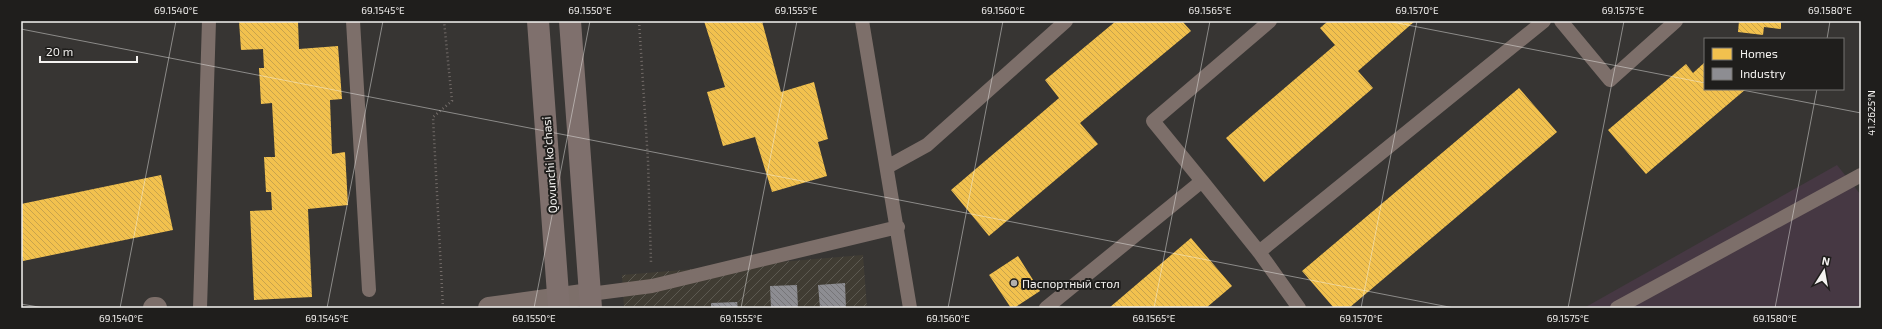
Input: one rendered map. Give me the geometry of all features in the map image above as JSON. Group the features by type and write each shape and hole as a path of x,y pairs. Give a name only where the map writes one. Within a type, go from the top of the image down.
{"main road":[{"name":"Qovunchi ko'chasi","path":"538,21 559,303"},
{"path":"570,21 591,301"}],"street":[{"path":"489,308 591,301"}],"lane":[{"path":"200,308 209,21"},
{"path":"353,21 369,290"},
{"path":"862,21 898,227 910,308"},
{"path":"887,167 927,145 1066,21"},
{"path":"1270,21 1153,121 1259,252 1299,308"},
{"path":"1259,252 1544,21"},
{"path":"1561,21 1610,80 1676,21"},
{"path":"1617,308 1861,175"},
{"path":"1046,308 1202,181"},
{"path":"591,301 898,227"}],"path":[{"path":"443,308 433,117 452,101 444,21"},
{"path":"638,21 648,161 652,286"}],"shaded area":[{"path":"1837,165 1861,195 1861,308 1584,308"},
{"path":"863,255 867,308 624,308 622,275"}],"building: Homes":[{"path":"239,21 298,21 299,49 338,46 342,99 330,100 332,154 345,152 348,205 308,209 312,297 254,300 250,211 272,210 271,192 266,192 264,157 275,157 272,103 261,104 259,68 264,68 263,49 241,50"},
{"path":"704,21 762,21 781,92 814,82 828,139 818,142 827,176 772,192 755,137 723,146 707,92 725,87"},
{"path":"1116,21 1182,21 1191,31 1080,123 1098,144 989,236 951,190 1059,98 1045,80"},
{"path":"1328,21 1415,21 1358,71 1373,88 1264,182 1226,138 1335,45 1320,28"},
{"path":"1739,21 1781,21 1781,29 1764,27 1763,35 1738,32"},
{"path":"1704,63 1704,90 1745,90 1646,174 1608,130 1686,64 1693,73"},
{"path":"1519,88 1557,132 1349,308 1334,308 1302,271"},
{"path":"161,175 173,230 23,261 21,251 21,204"},
{"path":"1191,238 1232,286 1206,308 1109,308"},
{"name":"Паспортный стол","path":"1018,256 1040,291 1014,308 1011,308 989,275"}],"building: Industry":[{"path":"845,283 846,308 820,308 818,285"},
{"path":"797,285 798,308 771,308 770,286"},
{"path":"737,302 738,308 711,308 711,303"}],"place":[{"name":"Паспортный стол","path":"1014,283"}]}
